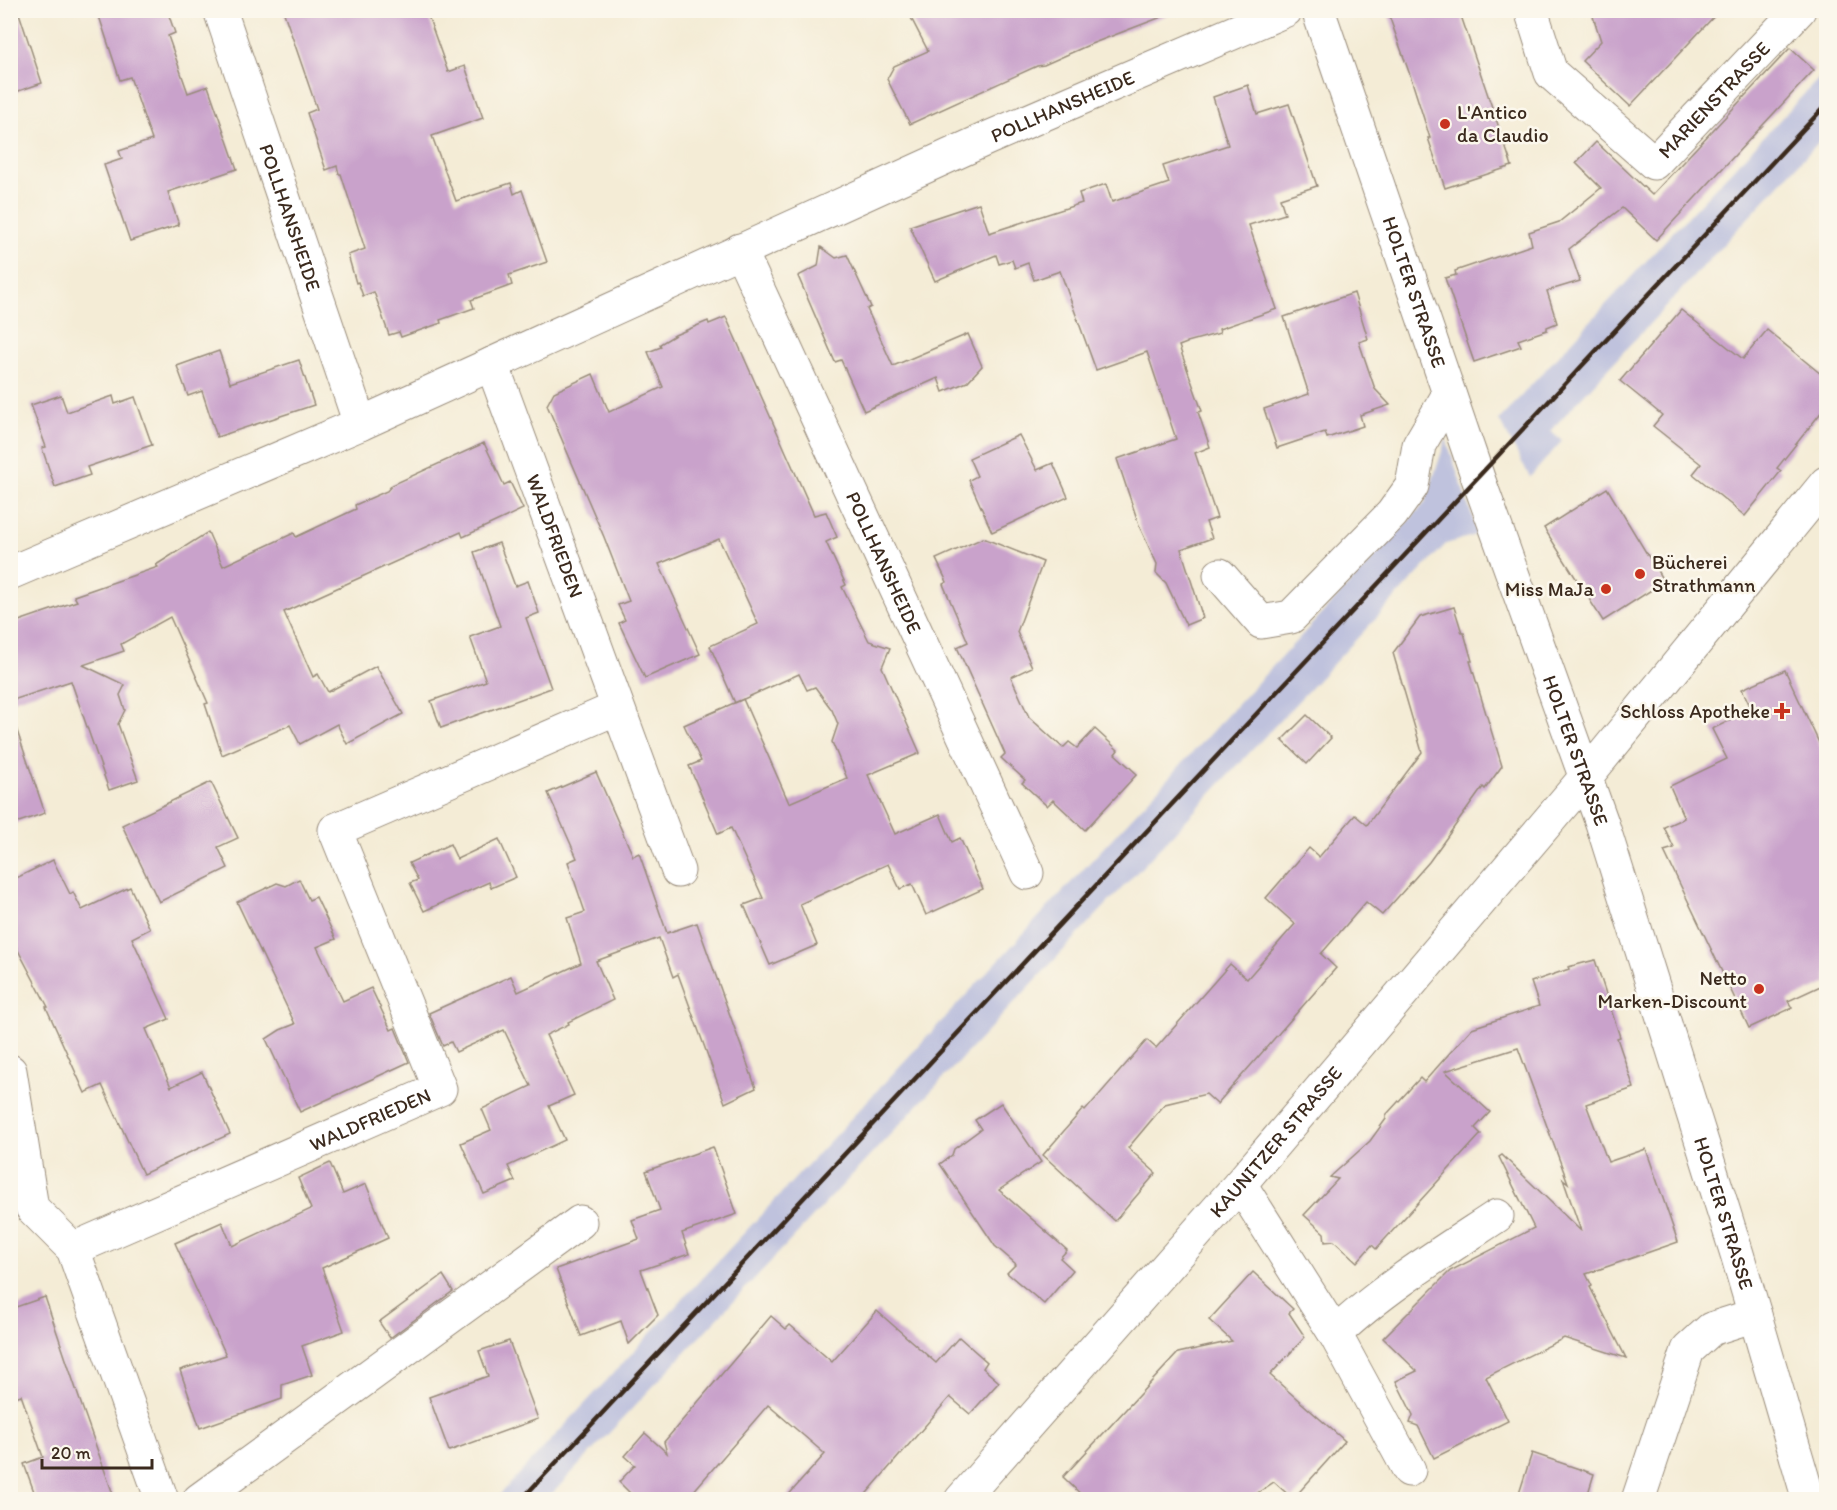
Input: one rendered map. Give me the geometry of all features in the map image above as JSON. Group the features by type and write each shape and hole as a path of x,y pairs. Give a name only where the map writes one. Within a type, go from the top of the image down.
{"street":[{"name":"POLLHANSHEIDE","path":"220,10 360,424"},
{"name":"POLLHANSHEIDE","path":"10,573 360,424 986,139 1286,10"},
{"name":"HOLTER STRASSE","path":"1318,10 1449,394 1616,868 1755,1315 1809,1500"},
{"name":"MARIENSTRASSE","path":"1531,10 1551,73 1654,163 1799,10"},
{"name":"POLLHANSHEIDE","path":"740,250 1027,873"},
{"name":"WALDFRIEDEN","path":"492,364 678,871"},
{"path":"1220,575 1261,622 1291,617 1392,514 1412,486 1419,445 1449,394"},
{"name":"KAUNITZER STRASSE","path":"961,1500 1240,1184 1585,778 1827,483"},
{"name":"WALDFRIEDEN","path":"73,1249 440,1089 335,830 617,708"},
{"path":"10,1071 21,1215 73,1249 162,1500"},
{"path":"1240,1184 1335,1334 1409,1470"},
{"path":"1335,1334 1350,1320 1417,1271 1497,1216"},
{"path":"199,1500 580,1222"},
{"path":"1638,1500 1688,1350 1711,1329 1755,1315"}],"shaded area":[{"path":"1826,71 1826,134 1550,431 1562,441 1530,477 1499,420"},
{"path":"1446,439 1478,534 1446,544 547,1499 496,1499 1425,503"}],"building":[{"path":"10,10 18,10 42,83 10,94"},
{"path":"97,10 167,10 175,33 168,36 188,93 208,86 237,169 168,192 179,225 130,241 104,165 122,159 119,151 152,140 130,77 120,80"},
{"path":"283,10 426,10 448,72 465,66 483,118 432,136 456,201 511,183 514,194 522,190 547,262 509,275 512,285 471,300 474,308 401,337 399,332 389,335 374,292 363,296 358,282 356,283 348,255 365,249 341,174 337,166 326,170 307,113 317,109"},
{"path":"907,10 1172,10 1172,13 1037,66 910,124 887,79 894,66 928,51"},
{"path":"1387,10 1459,10 1512,166 1445,188"},
{"path":"1591,10 1720,10 1630,106 1582,61 1601,41"},
{"path":"1790,48 1814,70 1656,240 1622,208 1569,249 1580,281 1547,291 1557,323 1547,327 1547,330 1518,340 1521,346 1474,362 1445,278 1456,275 1455,271 1532,245 1529,232 1559,222 1601,188 1576,163 1596,142 1652,195"},
{"path":"1248,85 1257,114 1289,104 1317,186 1280,198 1285,214 1249,225 1277,309 1219,329 1220,333 1179,346 1202,411 1198,412 1210,447 1195,453 1217,518 1206,522 1212,538 1181,549 1203,618 1186,625 1166,583 1156,573 1157,564 1140,528 1117,459 1176,439 1147,352 1096,370 1060,271 1034,280 1028,263 1015,268 1012,260 999,264 996,255 935,281 910,226 979,203 989,233 1082,203 1079,193 1106,184 1112,202 1169,183 1163,166 1228,145 1213,97"},
{"path":"821,247 836,258 847,255 871,307 867,309 893,366 968,334 982,366 967,382 943,392 938,378 864,411 841,360 835,362 798,276 818,266"},
{"path":"1354,293 1368,339 1359,342 1375,389 1390,405 1360,415 1363,426 1327,438 1325,432 1277,448 1264,409 1309,394 1284,317"},
{"path":"1681,310 1743,359 1767,330 1827,379 1827,405 1777,468 1781,471 1745,516 1693,474 1701,464 1653,426 1662,415 1620,381"},
{"path":"726,317 814,515 826,512 837,537 826,542 846,585 842,587 869,641 890,648 882,667 920,753 868,775 895,834 940,814 952,842 960,838 983,889 926,915 912,884 900,889 888,864 800,904 817,945 770,965 744,905 763,898 731,828 718,834 689,766 701,761 684,725 735,703 710,646 758,624 719,539 659,564 700,654 645,678 619,623 625,620 618,605 629,601 547,405 554,392 593,374 609,412 663,387 648,352 661,347 660,344 675,335 708,321 709,324","holes":["799,674 807,690 815,687 832,710 838,724 832,742 847,778 789,803 743,699"]},
{"path":"219,351 230,383 299,360 314,405 217,437 202,391 188,396 177,366"},
{"path":"61,395 67,412 113,396 115,404 135,397 152,445 87,467 90,475 55,487 42,448 46,447 31,405"},
{"path":"1019,435 1037,470 1053,463 1068,497 992,532 969,480 977,476 969,458"},
{"path":"484,443 504,485 510,482 523,509 463,537 461,532 284,612 313,677 318,674 328,692 376,666 403,714 347,744 337,724 300,744 290,725 222,755 205,704 208,703 170,617 121,644 124,651 83,665 125,685 120,695 125,710 118,724 138,780 109,790 71,681 10,701 10,624 77,601 74,596 158,567 156,565 208,532 223,566 294,533 296,537 356,509 355,505 387,491 392,485"},
{"path":"1607,488 1664,582 1603,621 1544,528"},
{"path":"983,538 1043,562 1017,632 1032,667 1011,677 1029,717 1063,748 1069,742 1077,748 1095,729 1118,750 1115,754 1137,774 1085,830 1053,800 1047,806 1022,783 1025,780 1001,758 1005,754 957,647 968,642 943,584 947,582 936,559"},
{"path":"499,543 515,586 528,581 539,613 526,618 551,688 441,728 431,701 486,681 470,637 500,626 474,552"},
{"path":"1454,607 1462,633 1464,633 1472,661 1470,661 1502,766 1485,789 1483,787 1429,862 1382,915 1366,902 1321,954 1336,968 1217,1104 1206,1094 1165,1104 1128,1148 1156,1173 1115,1221 1043,1155 1147,1040 1156,1048 1230,964 1247,979 1295,924 1266,898 1309,848 1319,857 1355,815 1367,825 1422,752 1393,653 1420,617"},
{"path":"1785,670 1827,760 1827,983 1788,1001 1792,1008 1749,1028 1664,851 1674,848 1664,827 1684,818 1670,786 1727,759 1712,729 1752,710 1742,689"},
{"path":"1307,715 1331,738 1307,764 1282,740"},
{"path":"15,725 45,813 10,825 10,726"},
{"path":"596,772 633,856 639,853 667,933 697,923 756,1088 725,1103 678,974 673,977 659,938 596,961 613,1000 546,1035 574,1095 549,1106 565,1140 508,1166 515,1181 484,1194 461,1143 491,1130 482,1109 531,1086 504,1030 456,1052 451,1042 443,1046 429,1013 511,976 518,992 581,963 567,918 585,912 568,862 577,858 548,793"},
{"path":"211,782 238,838 218,847 228,868 159,902 122,825"},
{"path":"499,839 516,877 491,888 489,882 424,911 410,883 418,880 409,863 450,844 457,859"},
{"path":"53,860 70,894 73,892 82,910 130,887 150,929 132,938 169,1019 146,1029 171,1087 202,1072 230,1134 143,1174 102,1085 85,1093 46,1007 48,1007 10,935 10,881"},
{"path":"299,879 309,900 316,897 336,939 317,947 343,1001 371,988 391,1030 395,1028 409,1062 300,1112 266,1039 295,1024 237,902 277,883 286,886"},
{"path":"1595,960 1634,1088 1586,1104 1608,1162 1646,1149 1678,1242 1586,1274 1592,1286 1590,1287 1626,1358 1564,1338 1486,1377 1508,1421 1434,1458 1418,1426 1410,1423 1413,1415 1396,1381 1417,1371 1383,1338 1450,1271 1534,1228 1499,1157 1502,1155 1581,1231 1563,1179 1568,1183 1518,1048 1445,1071 1490,1112 1475,1128 1481,1134 1376,1249 1372,1245 1357,1262 1334,1241 1325,1242 1324,1233 1304,1215 1338,1179 1330,1177 1370,1141 1386,1119 1386,1115 1420,1078 1424,1082 1472,1028 1539,1006 1531,982 1569,969 1568,967"},
{"path":"1001,1103 1041,1162 999,1190 1067,1250 1060,1258 1073,1270 1044,1304 1007,1273 1016,1264 995,1246 940,1164 952,1155 954,1149 981,1129 975,1120"},
{"path":"713,1147 737,1214 682,1233 689,1254 641,1270 658,1315 629,1344 621,1321 581,1336 556,1269 639,1239 632,1220 660,1210 646,1171"},
{"path":"330,1163 343,1194 366,1184 388,1238 322,1268 344,1331 302,1346 312,1375 282,1385 282,1399 200,1428 180,1370 226,1355 175,1243 222,1222 232,1246 311,1209 298,1178"},
{"path":"1253,1272 1293,1309 1289,1313 1305,1337 1270,1375 1345,1441 1293,1499 1274,1482 1247,1500 1087,1500 1063,1477 1178,1353 1232,1341 1209,1320"},
{"path":"443,1275 453,1291 390,1338 379,1322"},
{"path":"45,1297 115,1500 37,1500 24,1464 43,1457 21,1395 10,1399 10,1309"},
{"path":"877,1311 936,1363 959,1337 987,1362 983,1368 999,1382 970,1414 950,1397 861,1500 784,1500 825,1454 768,1405 686,1500 637,1500 619,1482 635,1465 625,1456 645,1433 667,1453 664,1442 771,1316 786,1329 790,1325 832,1362"},
{"path":"509,1341 538,1419 449,1451 429,1397 488,1376 479,1351"},
{"path":"1532,1453 1594,1474 1586,1500 1517,1500"}],"railway":[{"path":"521,1500 1826,105"}],"place":[{"name":"L'Antico da Claudio","path":"1445,124"},
{"name":"Bücherei Strathmann","path":"1640,574"},
{"name":"Miss MaJa","path":"1606,589"},
{"name":"Schloss Apotheke","path":"1782,711"},
{"name":"Netto Marken-Discount","path":"1759,989"}]}
